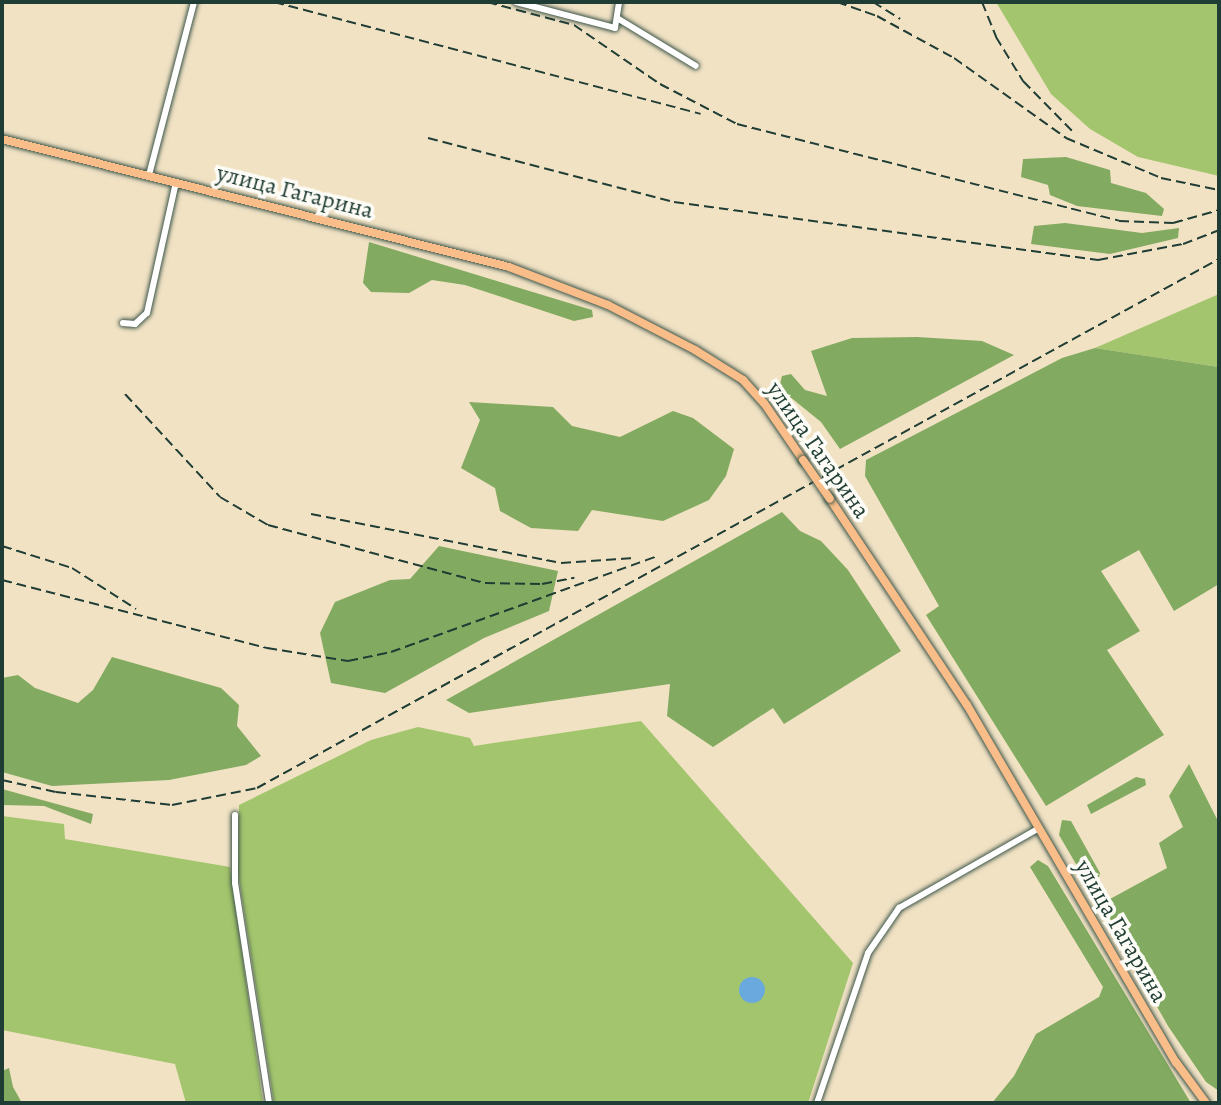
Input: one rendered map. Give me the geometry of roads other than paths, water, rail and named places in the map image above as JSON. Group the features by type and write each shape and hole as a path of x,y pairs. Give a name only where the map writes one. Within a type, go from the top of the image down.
{"main road":[{"name":"улица Гагарина","path":"2,139 509,267 608,305 695,349 743,380 764,403 930,647 1175,1062 1206,1103"}],"street":[{"path":"149,175 194,2"},
{"path":"516,2 615,28 619,2"},
{"path":"617,18 696,66"},
{"path":"124,323 135,324 147,313 176,182"},
{"path":"235,815 235,883 269,1103"},
{"path":"817,1103 868,953 900,908 1039,828"}],"water":[{"path":"752,977 761,981 765,990 761,999 752,1003 743,999 739,990 743,981"}],"railway":[{"path":"274,2 701,114"},
{"path":"487,2 574,25 660,84 737,124 1119,221 1173,223 1219,210"},
{"path":"837,2 877,16 954,58 1066,138 1161,178 1219,190"},
{"path":"873,2 900,19"},
{"path":"982,2 996,37 1023,81 1075,134"},
{"path":"428,138 674,202 1098,260 1183,244 1219,230"},
{"path":"2,780 56,792 172,805 257,788 1219,259"},
{"path":"125,394 220,497 268,525 485,583 542,584 574,578"},
{"path":"311,514 561,563 634,558"},
{"path":"2,546 72,568 136,609"},
{"path":"2,580 267,648 348,661 391,652 657,556"}]}
